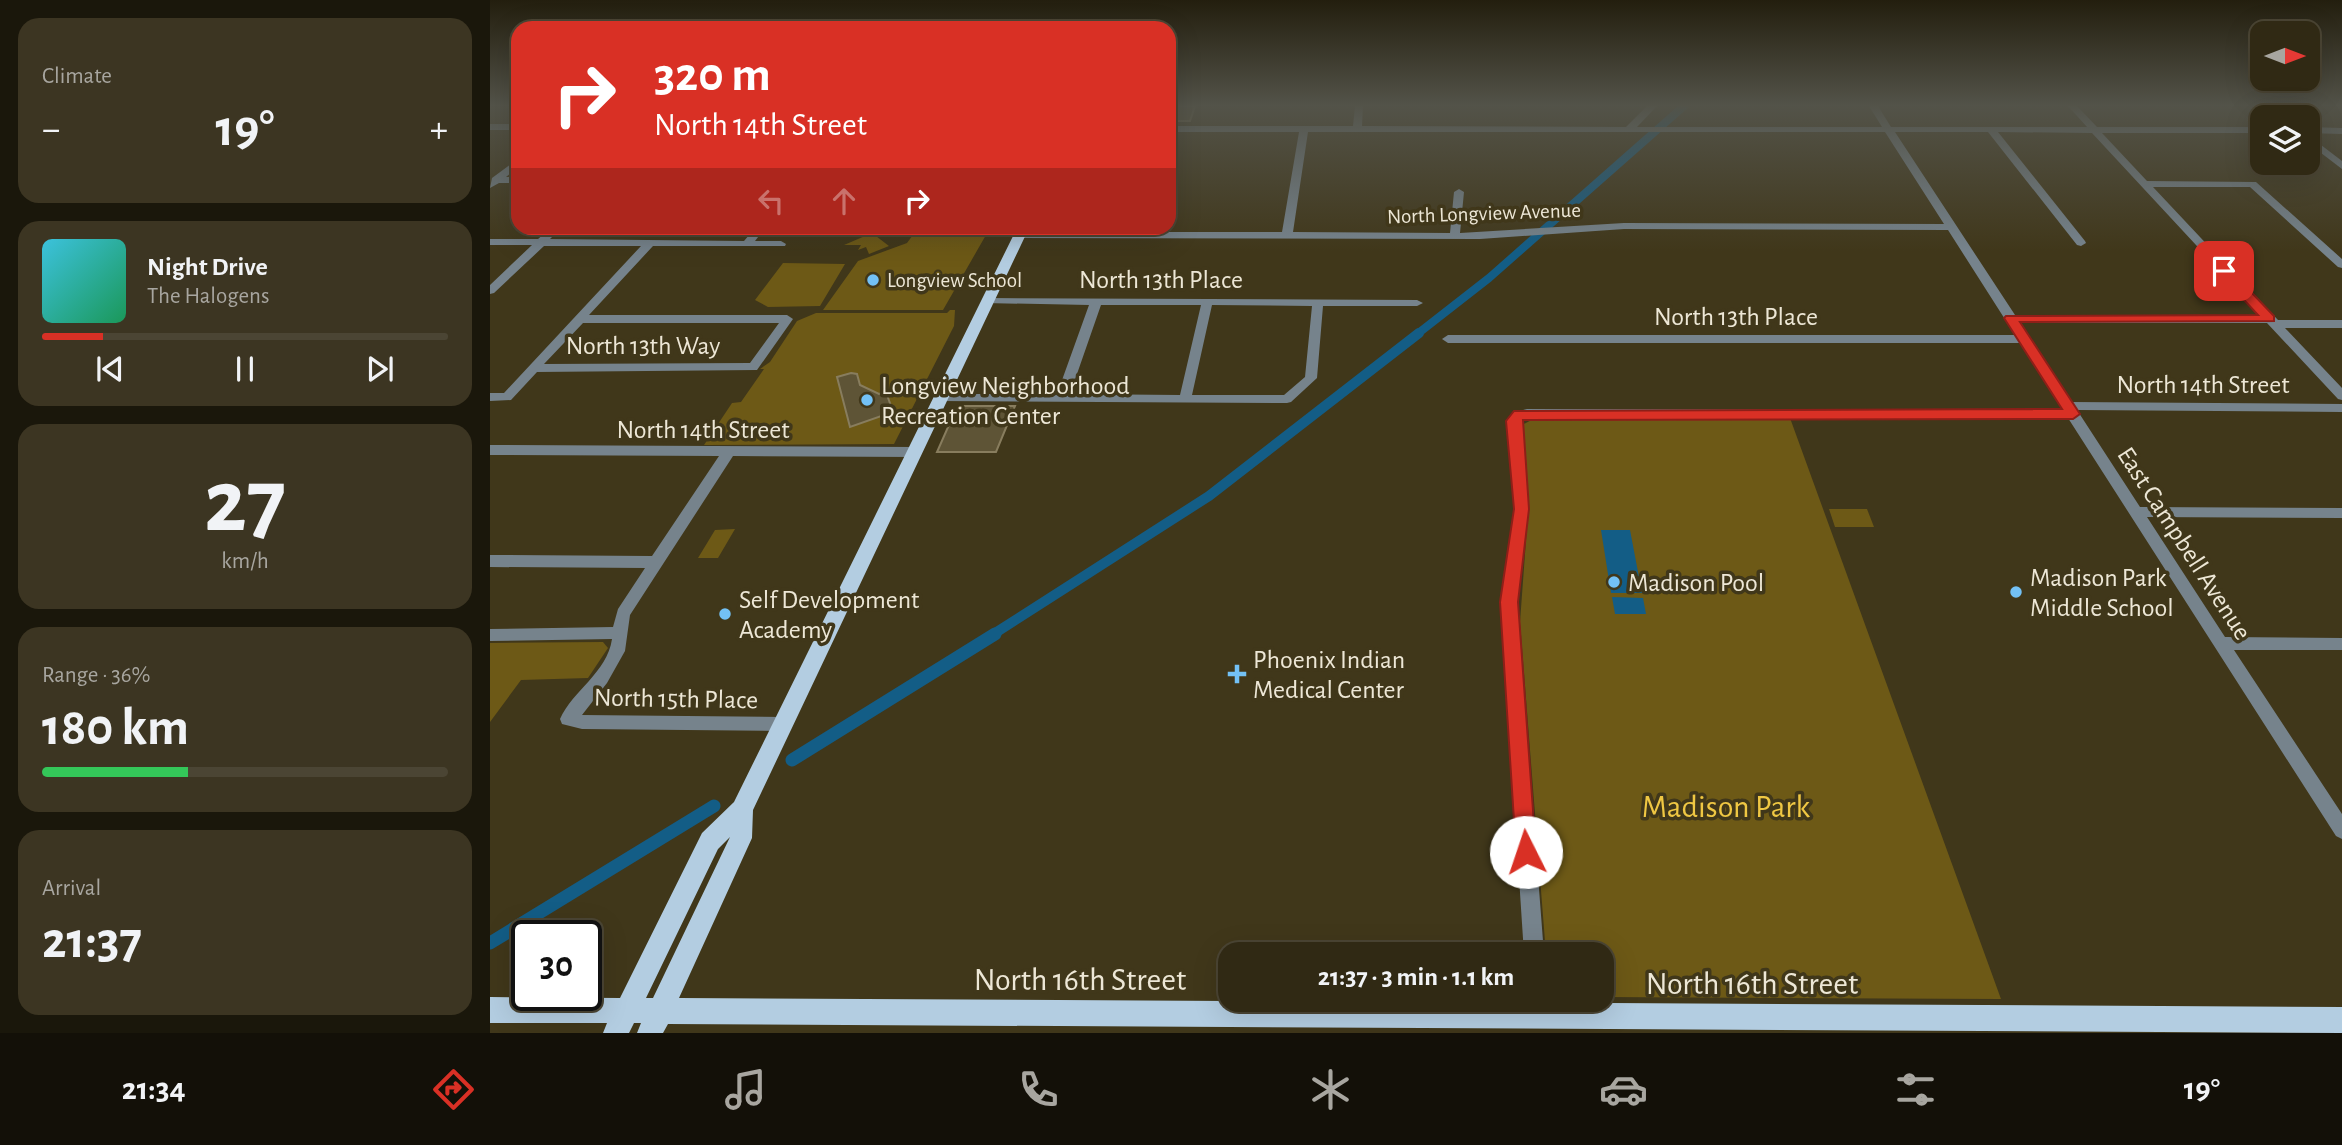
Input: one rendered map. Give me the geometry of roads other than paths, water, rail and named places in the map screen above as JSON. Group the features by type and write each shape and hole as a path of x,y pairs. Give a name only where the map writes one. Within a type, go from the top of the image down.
{"main road":[{"path":"616,1033 710,841 742,808 1020,235"},
{"path":"650,1033 741,838 742,808"},
{"name":"North 16th Street","path":"490,1010 1549,1015 1781,1025 2242,1026 2342,1020"}],"street":[{"path":"1287,236 1300,154"},
{"name":"East Campbell Avenue","path":"1904,154 2342,830"},
{"path":"2010,154 2081,243"},
{"path":"2116,154 2272,321 2341,404"},
{"path":"2328,154 2342,166"},
{"path":"493,183 511,168"},
{"path":"493,183 511,181"},
{"path":"2143,184 2253,184 2342,265"},
{"path":"1455,236 1460,214 1459,192"},
{"name":"North Longview Avenue","path":"1176,234 1455,236 1624,226 1951,227"},
{"path":"490,291 548,235"},
{"path":"747,243 754,235"},
{"path":"490,397 507,397 649,239"},
{"path":"490,242 649,239 781,244"},
{"path":"2322,247 2342,247"},
{"name":"North 13th Place","path":"988,302 1418,303"},
{"path":"1062,398 1096,302"},
{"path":"1185,398 1207,302"},
{"path":"941,398 1287,399 1311,378 1318,302"},
{"path":"2011,318 2342,324"},
{"name":"North 13th Way","path":"534,368 753,367 787,319 579,319"},
{"name":"North 13th Place","path":"1448,339 2024,339"},
{"name":"North 14th Street","path":"1533,942 1509,602 1521,509 1514,421 1519,415 2070,410 2341,404"},
{"name":"North 14th Street","path":"490,450 915,452"},
{"path":"490,635 619,633 623,612 728,453"},
{"path":"2137,512 2342,513"},
{"path":"490,561 657,562"},
{"name":"North 15th Place","path":"619,633 617,650 604,673 568,719 582,722 784,723"},
{"path":"2220,643 2342,644"}],"water":[{"path":"1601,530 1630,530 1642,593 1611,593"},
{"path":"1612,597 1643,598 1646,614 1615,614"}],"waterway":[{"path":"1416,335 1489,278 1629,154"},
{"path":"992,635 1209,496 1419,333"},
{"path":"792,760 995,634"},
{"path":"490,943 714,806"}],"place":[{"name":"Longview School","path":"873,280"},
{"name":"Longview Neighborhood Recreation Center","path":"867,400"},
{"name":"Madison Pool","path":"1614,582"},
{"name":"Madison Park Middle School","path":"2016,592"},
{"name":"Self Development Academy","path":"725,614"},
{"name":"Phoenix Indian Medical Center","path":"1237,674"}],"park label":[{"name":"Madison Park","path":"1726,806"}]}
